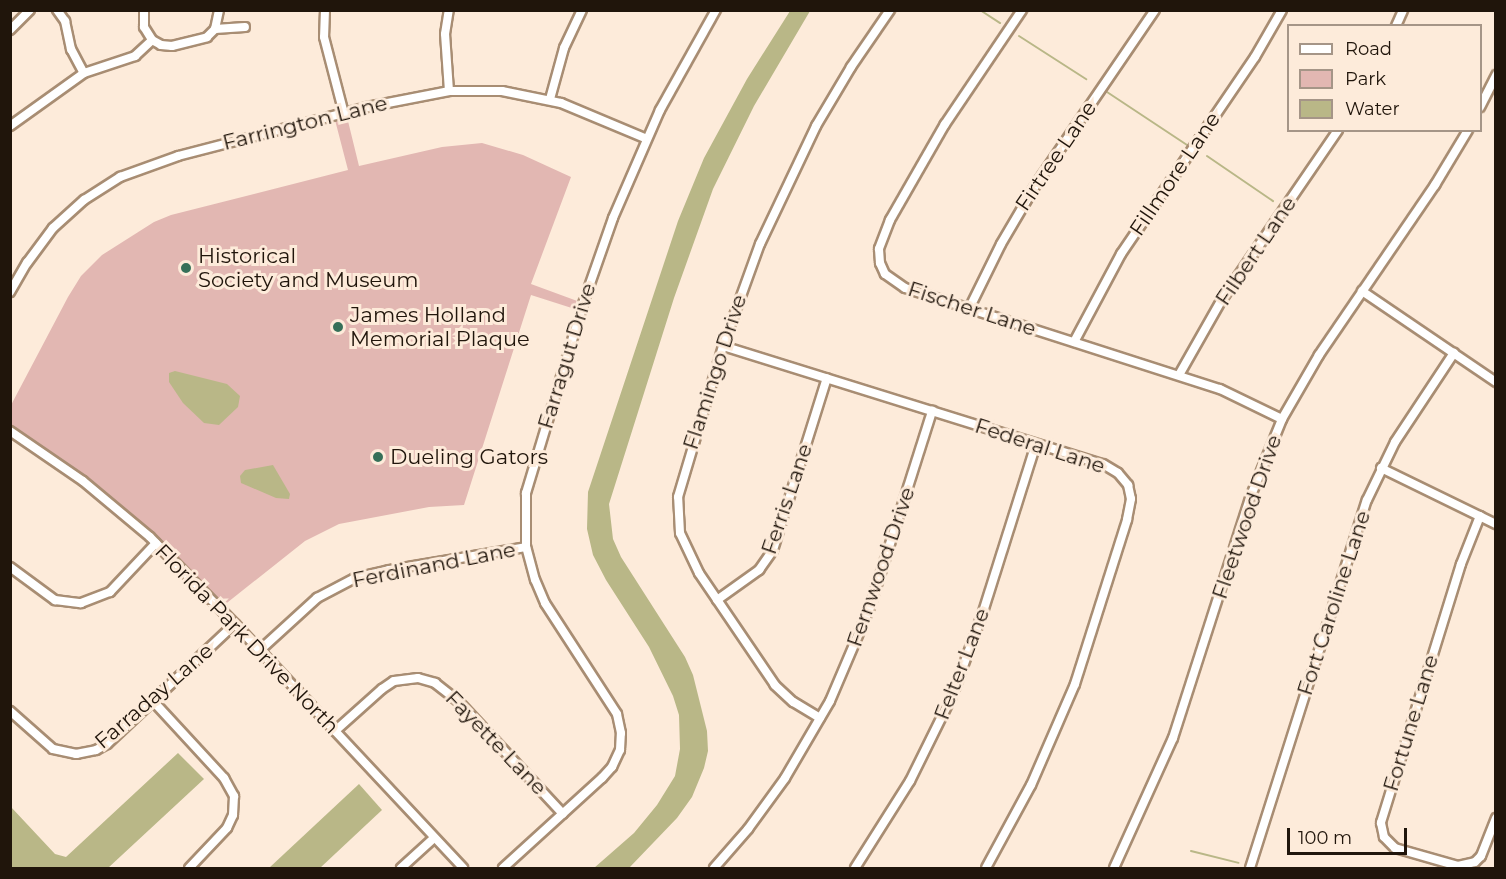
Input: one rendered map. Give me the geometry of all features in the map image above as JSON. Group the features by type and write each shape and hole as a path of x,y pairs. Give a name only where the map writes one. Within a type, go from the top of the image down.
{"street":[{"path":"10,30 30,10"},
{"path":"57,10 64,21 71,49 84,73"},
{"path":"144,10 144,27 152,40 172,46 207,37 215,29 219,10"},
{"path":"325,10 324,37 344,114"},
{"path":"448,91 445,34 450,10"},
{"path":"549,99 564,48 582,10"},
{"name":"Farragut Drive","path":"503,868 612,767 620,750 621,728 613,706 541,596 526,547 524,512 532,470 597,259 647,138 716,10"},
{"name":"Flamingo Drive","path":"820,718 793,702 775,685 717,600 686,549 679,526 677,502 683,474 723,346 759,244 795,167 839,87 890,10"},
{"name":"Fischer Lane","path":"1022,10 932,144 890,220 879,246 879,259 883,271 894,283 1220,389 1282,419"},
{"name":"Firtree Lane","path":"969,309 1000,244 1037,183 1155,10"},
{"name":"Fillmore Lane","path":"1074,342 1121,254 1249,67 1282,10"},
{"path":"215,29 245,27"},
{"path":"10,126 84,73 135,56 152,40"},
{"path":"1482,103 1496,75"},
{"name":"Farrington Lane","path":"10,292 31,256 53,228 84,200 120,177 178,156 394,100 448,91 498,91 549,99 585,111 647,138"},
{"name":"Filbert Lane","path":"1179,375 1228,290 1337,132"},
{"name":"Fleetwood Drive","path":"1114,868 1173,738 1250,498 1282,419 1310,368 1445,169 1467,132"},
{"path":"1362,291 1496,382"},
{"name":"Federal Lane","path":"723,346 1112,468 1128,485 1131,504 1069,700 1031,785 986,868"},
{"name":"Fort Caroline Lane","path":"1250,868 1355,534 1381,468 1406,425 1454,353"},
{"name":"Ferris Lane","path":"717,600 759,570 773,550 827,378"},
{"name":"Fernwood Drive","path":"714,868 774,794 820,718 870,606 932,411"},
{"name":"Florida Park Drive North","path":"10,432 84,481 156,543 235,624 463,868"},
{"name":"Felter Lane","path":"855,868 910,781 953,694 976,633 1036,444"},
{"path":"1381,468 1496,524"},
{"name":"Fortune Lane","path":"1480,516 1461,564 1381,823 1384,837 1395,848 1454,866 1475,862 1484,853 1496,818"},
{"path":"10,567 55,600 81,603 110,592 156,543"},
{"name":"Ferdinand Lane","path":"259,651 317,598 355,578 389,570 526,547"},
{"name":"Farraday Lane","path":"10,711 48,746 76,754 102,747 235,624"},
{"name":"Fayette Lane","path":"335,731 382,688 394,681 418,678 435,683 458,701 563,814"},
{"path":"153,701 224,778 234,796 233,815 228,828 189,868"},
{"path":"401,868 434,838"}],"green space":[{"path":"347,117 359,166 442,147 482,143 523,155 571,177 531,284 580,302 578,310 531,295 464,505 429,507 339,524 305,541 223,606 114,503 57,457 11,427 10,407 68,297 81,276 102,255 154,222 171,215 348,170 335,120"}],"water":[{"path":"790,11 810,11 754,106 713,189 674,298 609,504 613,539 621,557 685,657 693,675 707,731 708,751 704,768 692,797 677,818 629,868 594,868 634,833 657,805 675,776 680,749 679,715 673,696 649,647 606,580 593,555 587,529 588,492 678,221 704,158 747,79"},
{"path":"175,371 227,384 240,396 238,407 219,425 204,423 183,403 169,382 169,373"},
{"path":"273,465 290,494 289,499 276,498 241,483 240,476 245,470"},
{"path":"178,753 204,779 108,868 11,868 11,807 55,854 66,857"},
{"path":"359,784 382,810 320,868 269,868"}],"waterway":[{"path":"980,10 1000,23"},
{"path":"1019,36 1086,79"},
{"path":"1107,92 1187,145"},
{"path":"1207,156 1273,201"},
{"path":"1191,851 1239,863"}],"place":[{"name":"Historical Society and Museum","path":"186,268"},
{"name":"James Holland Memorial Plaque","path":"338,327"},
{"name":"Dueling Gators","path":"378,457"}]}
